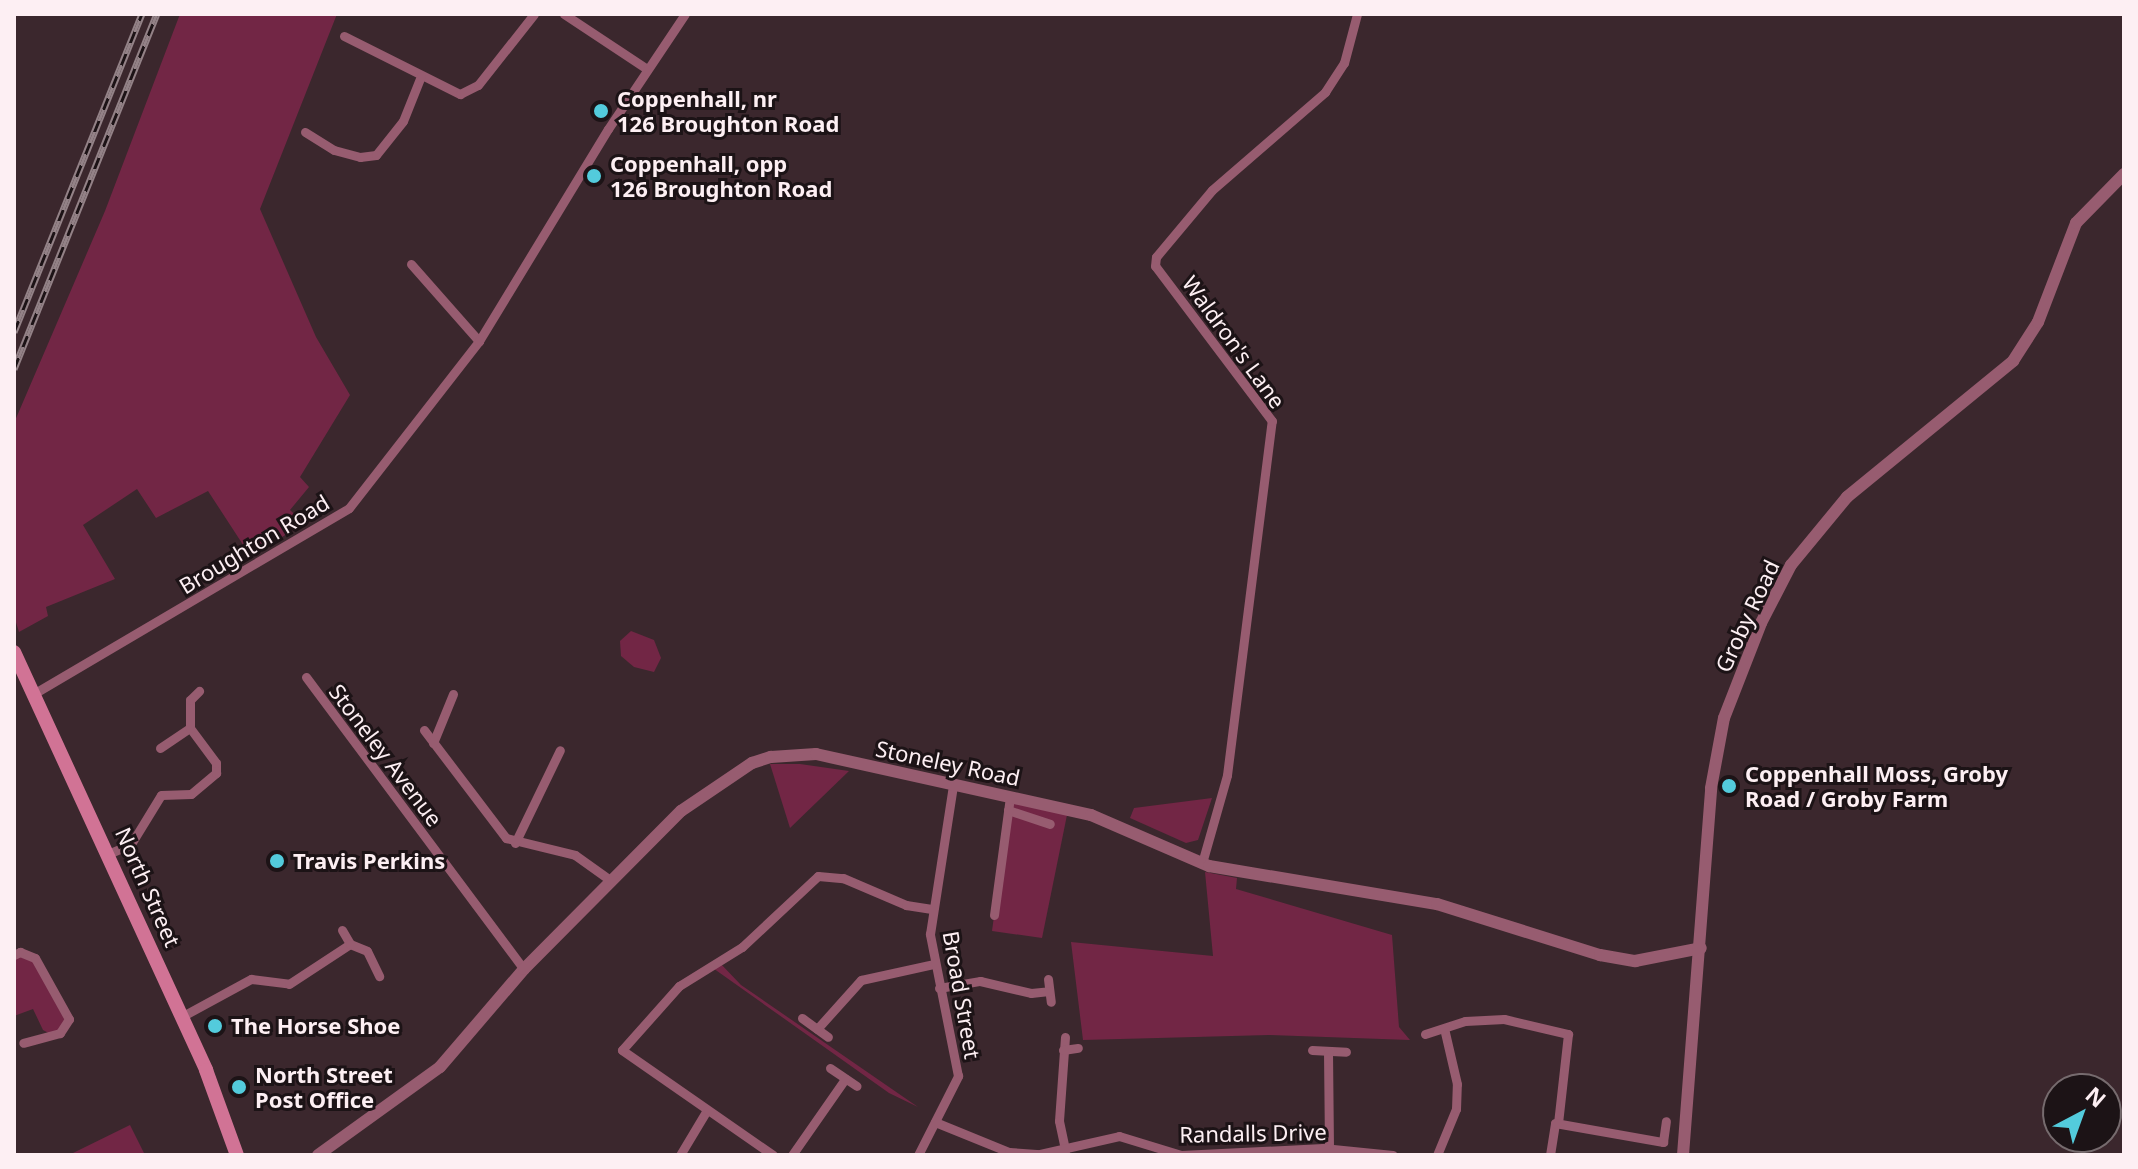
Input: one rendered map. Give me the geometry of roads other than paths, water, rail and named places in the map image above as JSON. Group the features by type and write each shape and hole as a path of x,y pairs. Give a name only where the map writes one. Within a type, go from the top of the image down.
{"main road":[{"name":"North Street","path":"14,652 181,1017 233,1152"}],"street":[{"path":"344,36 460,94 470,92 534,14"},
{"path":"564,14 647,69"},
{"name":"Broughton Road","path":"35,693 349,508 479,341 647,69 685,14"},
{"name":"Waldron's Lane","path":"1202,863 1227,775 1272,421 1155,266 1156,257 1212,190 1325,92 1344,63 1357,14"},
{"path":"305,132 334,150 360,157 376,155 403,121 421,76"},
{"name":"Groby Road","path":"1683,1155 1716,750 1735,686 1775,594 1810,538 1847,497 2013,361 2038,322 2076,223 2124,174"},
{"path":"411,264 479,341"},
{"name":"Stoneley Avenue","path":"306,677 524,969"},
{"path":"108,854 131,844 161,795 191,794 216,773 216,763 190,728 190,700 199,691"},
{"path":"433,743 453,694"},
{"path":"160,748 190,728"},
{"path":"424,730 515,843 575,855 610,880"},
{"path":"515,843 560,750"},
{"name":"Stoneley Road","path":"318,1155 440,1067 524,969 681,811 752,763 771,757 816,754 953,785 1009,803 1123,824 1202,863 1437,904 1600,955 1635,961 1701,948"},
{"name":"Broad Street","path":"918,1155 958,1076 934,964 932,909 953,785"},
{"path":"994,915 1009,803 1050,824"},
{"path":"773,1155 622,1050 679,986 742,947 818,876 843,878 906,905 932,909"},
{"path":"342,930 350,944 367,951 379,976"},
{"path":"181,1017 251,979 289,984 350,944"},
{"path":"14,955 20,952 35,958 69,1019 60,1033 23,1043"},
{"path":"817,1029 861,980 934,964"},
{"path":"939,988 980,981 1050,996 1048,979"},
{"path":"802,1018 828,1037"},
{"path":"1425,1034 1465,1021 1504,1019 1568,1034 1558,1123 1550,1155"},
{"path":"1437,1155 1456,1109 1457,1084 1444,1028"},
{"path":"1065,1037 1059,1121 1065,1150"},
{"path":"1063,1050 1078,1048"},
{"path":"1312,1050 1346,1052"},
{"path":"1328,1052 1329,1149"},
{"path":"830,1068 857,1086"},
{"path":"792,1155 845,1079"},
{"path":"680,1155 707,1110"},
{"path":"1661,1155 1666,1121"},
{"name":"Randalls Drive","path":"935,1122 1009,1152 1065,1150 1119,1136 1181,1155 1329,1149 1393,1155"},
{"path":"1558,1123 1663,1142"}],"railway":[{"path":"14,332 142,14"},
{"path":"14,369 157,14"}],"place":[{"name":"Coppenhall, nr 126 Broughton Road","path":"601,111"},
{"name":"Coppenhall, opp 126 Broughton Road","path":"594,176"},
{"name":"Coppenhall Moss, Groby Road / Groby Farm","path":"1729,786"},
{"name":"Travis Perkins","path":"277,861"},
{"name":"The Horse Shoe","path":"215,1026"},
{"name":"North Street Post Office","path":"239,1087"}]}
